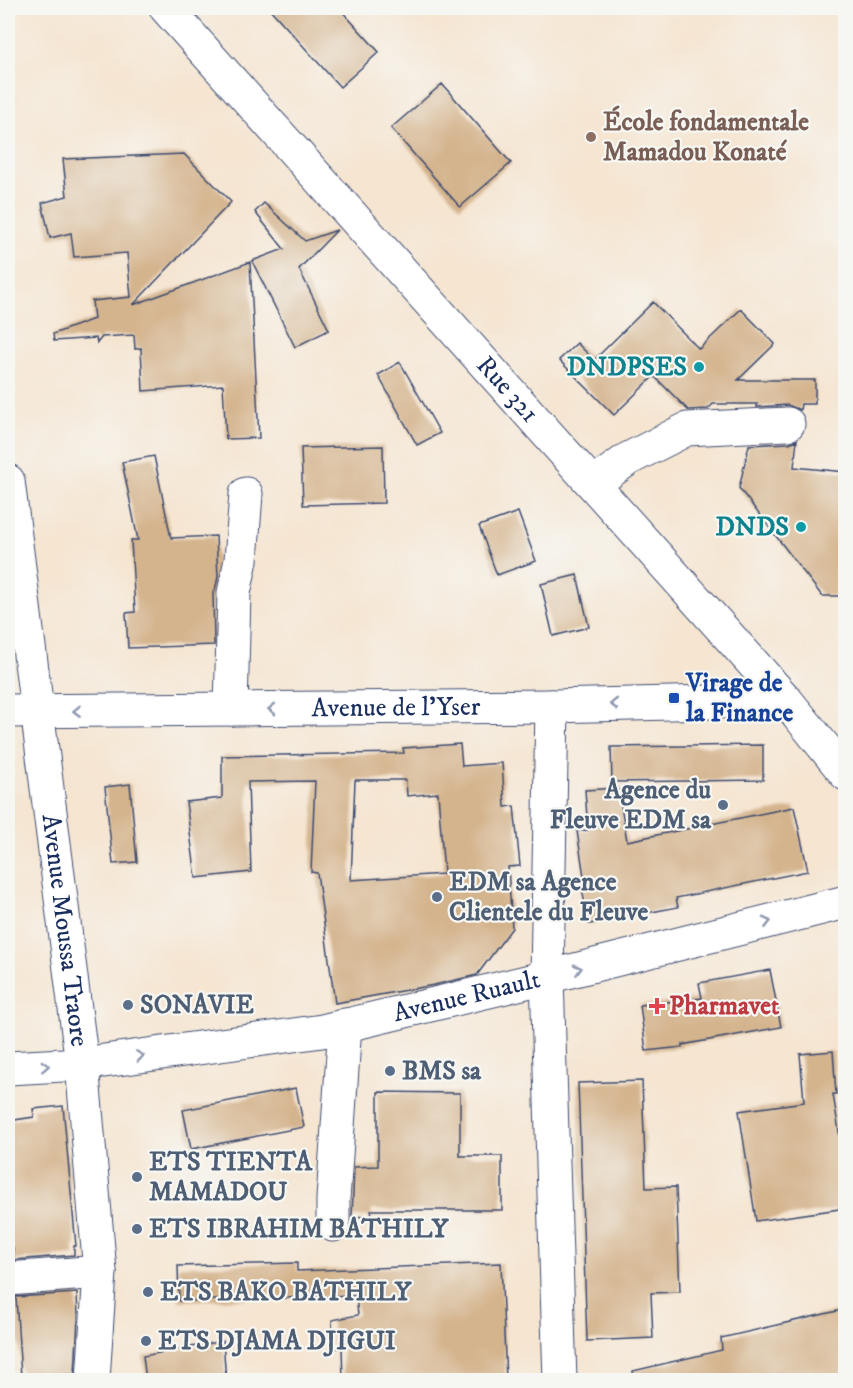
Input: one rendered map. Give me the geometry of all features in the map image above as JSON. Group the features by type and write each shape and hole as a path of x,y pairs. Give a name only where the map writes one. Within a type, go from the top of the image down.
{"street":[{"name":"Rue 321","path":"165,8 786,700 846,774"},
{"path":"593,484 628,459 687,429 788,424"},
{"name":"Avenue Moussa Traore","path":"8,481 22,711 82,1064 100,1272 93,1380"},
{"path":"231,709 234,593 241,560 246,494"},
{"name":"Avenue de l'Yser","path":"22,711 786,700"},
{"path":"552,705 547,977 560,1380"},
{"name":"Avenue Ruault","path":"8,1068 82,1064 322,1031 846,902"},
{"path":"333,1225 345,1025"},
{"path":"8,1279 100,1272"}],"building":[{"path":"269,8 339,8 379,52 340,87"},
{"path":"442,84 511,163 460,207 391,128"},
{"path":"184,154 231,202 133,305 250,262 259,438 226,439 223,385 143,391 141,348 135,349 134,335 102,337 97,343 96,338 54,341 53,334 94,319 92,301 131,297 127,253 74,257 71,233 50,238 42,203 67,196 63,159"},
{"path":"264,203 305,241 337,230 299,269 329,330 295,347 252,261 284,249 255,212"},
{"path":"653,302 699,349 741,309 775,344 738,380 815,380 815,404 801,404 800,410 788,405 757,407 757,404 713,404 708,409 688,410 654,376 614,415 559,360 577,343 594,360"},
{"path":"400,362 440,433 417,445 378,375"},
{"name":"DNDS","path":"797,440 794,467 846,472 846,596 822,596 739,488 749,445 789,443"},
{"path":"383,446 384,503 303,505 301,448"},
{"path":"154,456 171,538 216,536 218,577 213,591 214,645 128,648 126,613 135,612 131,540 138,540 122,462"},
{"path":"518,512 536,561 497,575 479,526"},
{"path":"577,575 589,627 553,636 541,584"},
{"path":"460,744 462,766 502,763 505,807 514,806 520,866 508,867 512,928 477,975 335,1003 317,873 311,872 315,781 248,782 251,872 196,878 186,802 222,798 222,756 404,753 403,748","holes":["355,780 406,780 407,796 438,793 444,874 351,880"]},
{"path":"763,745 763,780 612,782 611,747"},
{"path":"130,784 137,862 113,864 105,787"},
{"path":"618,788 627,841 794,807 808,871 676,898 678,907 589,924 581,884 585,883 577,831 588,830 585,790"},
{"path":"770,970 781,1027 682,1045 682,1047 646,1051 640,1005 702,998 699,983"},
{"path":"833,1051 836,1094 833,1094 846,1176 846,1208 756,1221 739,1111 804,1102 800,1054"},
{"path":"642,1081 646,1188 676,1187 680,1292 651,1293 653,1338 587,1341 578,1083"},
{"path":"296,1088 304,1127 191,1149 183,1110"},
{"path":"378,1092 460,1093 460,1156 502,1156 502,1210 371,1210 372,1216 352,1217 354,1167 378,1166"},
{"path":"63,1106 76,1246 74,1246 74,1255 14,1260 13,1247 8,1248 8,1121 34,1117 33,1109"},
{"path":"297,1263 297,1271 501,1263 506,1380 343,1380 342,1348 333,1348 332,1320 358,1315 356,1296 179,1301 178,1266"},
{"path":"77,1293 75,1374 21,1377 16,1297"},
{"path":"846,1309 846,1380 634,1380 633,1371 722,1350 721,1338"},
{"path":"223,1341 226,1380 146,1380 143,1356"}],"place":[{"name":"École fondamentale Mamadou Konaté","path":"591,137"},
{"name":"DNDPSES","path":"699,367"},
{"name":"DNDS","path":"801,527"},
{"name":"Virage de la Finance","path":"674,698"},
{"name":"Agence du Fleuve EDM sa","path":"723,805"},
{"name":"EDM sa Agence Clientele du Fleuve","path":"437,897"},
{"name":"SONAVIE","path":"128,1005"},
{"name":"Pharmavet","path":"657,1006"},
{"name":"BMS sa","path":"390,1071"},
{"name":"ETS TIENTA MAMADOU","path":"137,1177"},
{"name":"ETS IBRAHIM BATHILY","path":"137,1229"},
{"name":"ETS BAKO BATHILY","path":"148,1292"},
{"name":"ETS DJAMA DJIGUI","path":"146,1341"}]}
